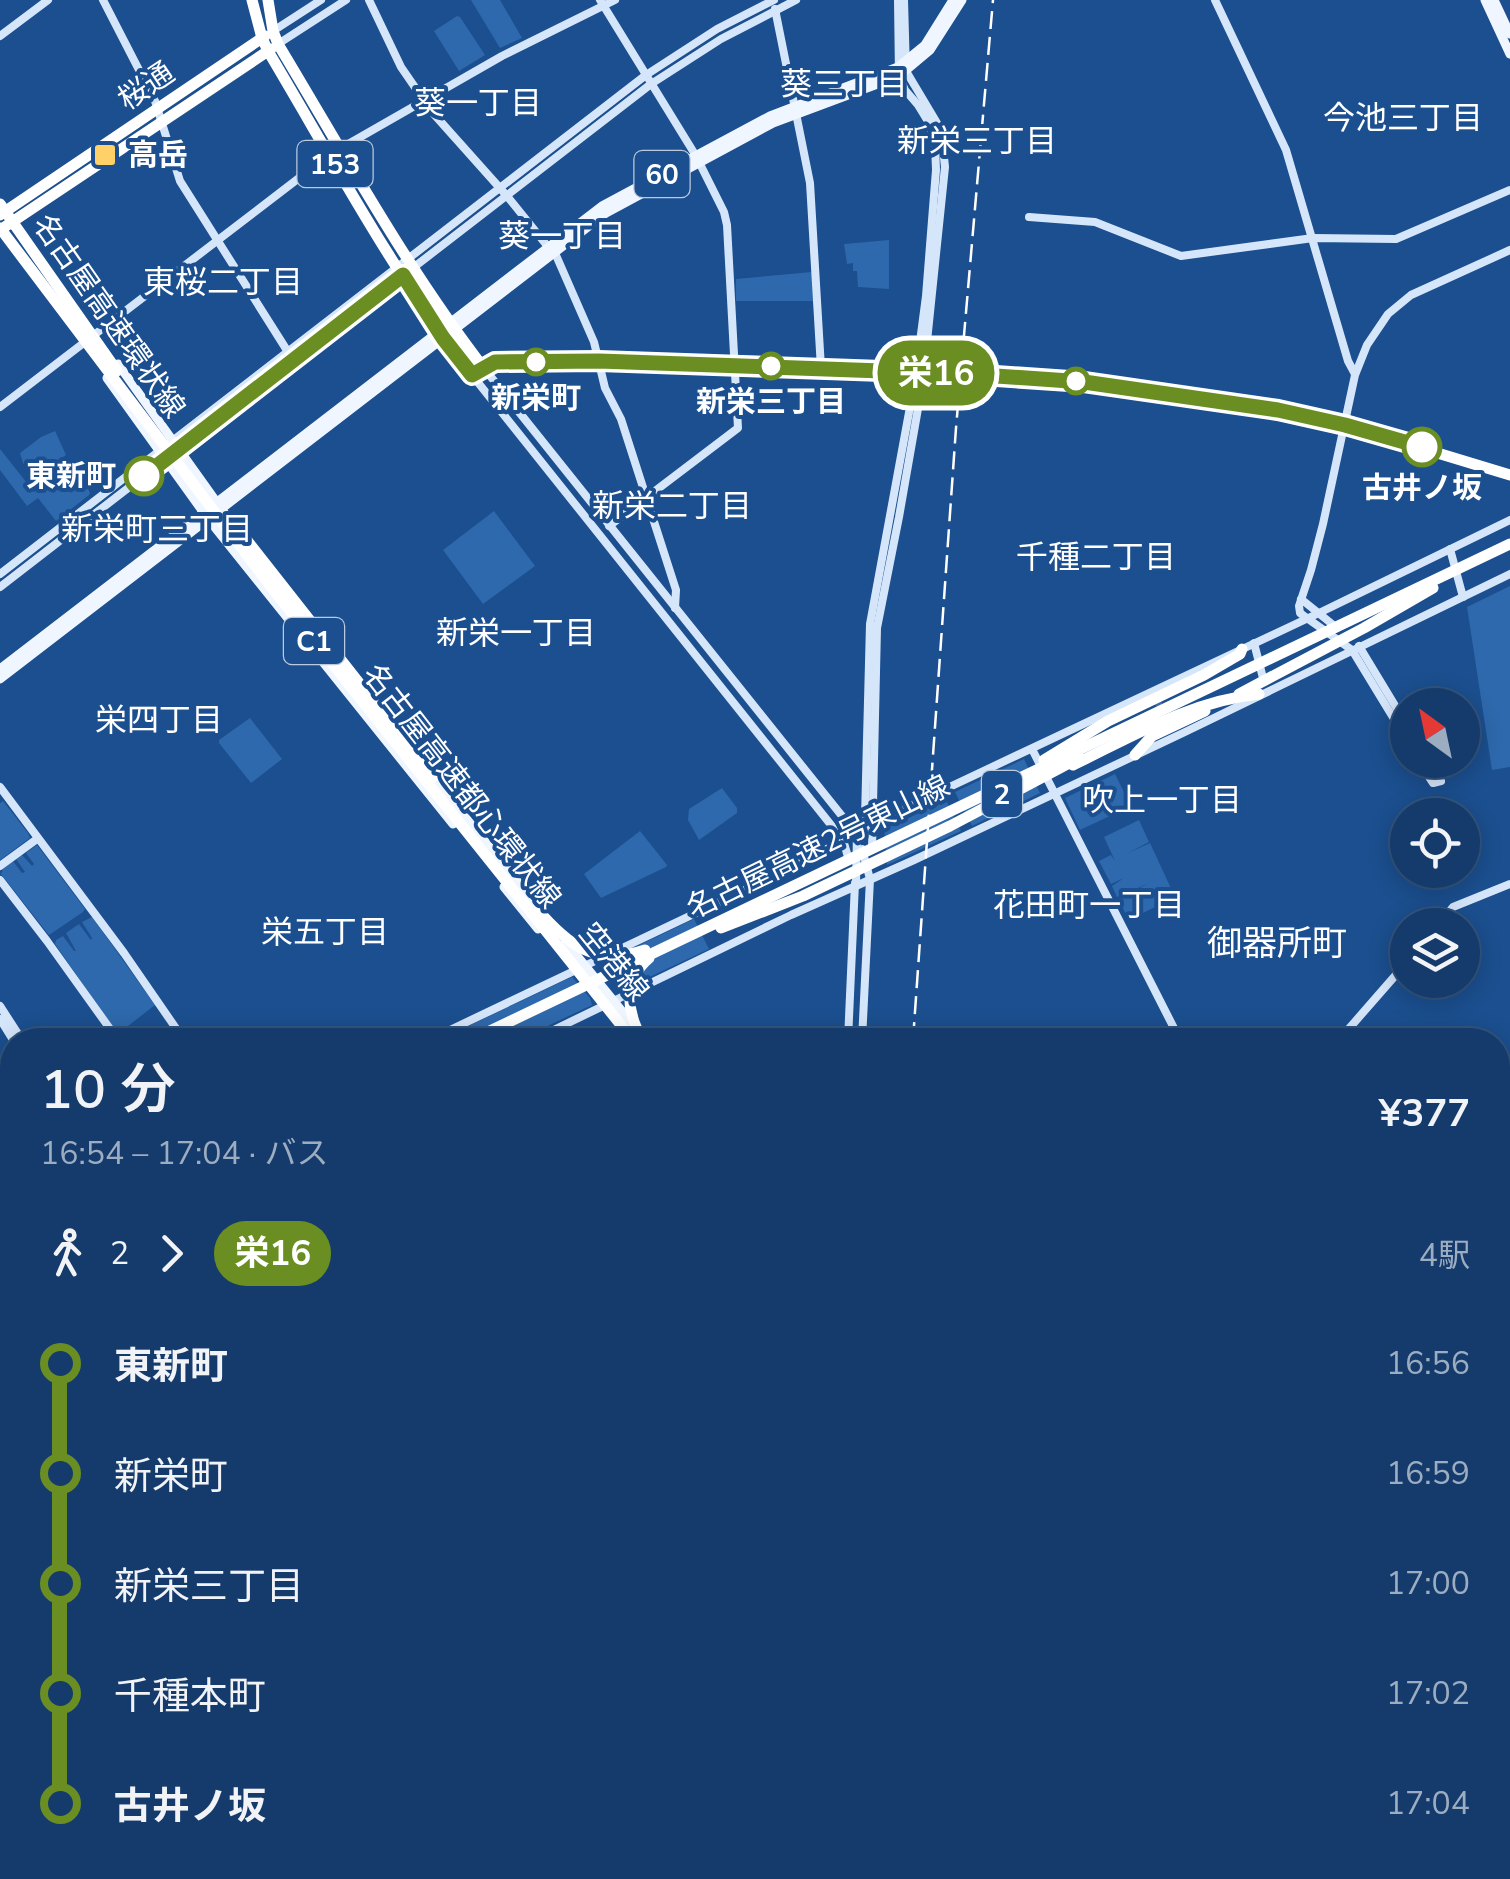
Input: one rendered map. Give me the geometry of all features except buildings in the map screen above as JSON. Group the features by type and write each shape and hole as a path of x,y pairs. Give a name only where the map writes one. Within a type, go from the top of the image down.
{"highway":[{"path":"252,0 270,41"},
{"path":"268,0 270,41"},
{"name":"桜通","path":"3,218 270,41"},
{"name":"153","path":"270,41 342,148 406,267"},
{"name":"153","path":"270,41 330,155 478,371"},
{"path":"3,218 128,390 138,393"},
{"name":"名古屋高速都心環状線","path":"3,218 272,588 621,1028"},
{"name":"名古屋高速環状線","path":"3,218 144,410 170,452"},
{"path":"478,371 495,362 599,361 920,372 1102,384 1254,406 1345,425 1510,475"},
{"path":"235,526 437,782 438,795"},
{"name":"名古屋高速2号東山線","path":"512,1028 1118,740 1302,644 1510,544"},
{"name":"名古屋高速2号東山線","path":"497,1028 944,813 1510,552"},
{"path":"1239,694 1434,588"},
{"path":"1076,728 1124,720 1177,694 1302,644"},
{"path":"457,820 472,832 559,934 580,949 602,956 622,956 648,949 944,813 1118,716 1251,648"},
{"path":"638,1028 630,996 634,975 649,958 684,941 784,905 1170,716 1263,689"},
{"path":"1135,755 1152,736 1222,703"}],"main road":[{"name":"60","path":"902,69 925,45 953,0"},
{"name":"60","path":"0,670 447,331 602,206 697,160 770,116 902,69 930,50 962,0"},
{"path":"1485,0 1510,54"},
{"path":"1494,0 1510,34"},
{"name":"空港線","path":"3,218 33,248 89,339"},
{"name":"空港線","path":"3,218 170,452 235,526 243,530 344,655 416,748 416,756 635,1028"},
{"name":"空港線","path":"138,393 206,516 619,1028"},
{"name":"60","path":"0,678 206,516"}],"street":[{"path":"0,36 48,0"},
{"path":"103,0 159,115 180,182 291,356"},
{"name":"桜通","path":"270,41 321,0"},
{"name":"桜通","path":"270,41 346,0"},
{"path":"370,0 402,67 424,100 552,250 594,342 606,388 620,418 676,590 676,608"},
{"path":"0,408 330,155 502,56 602,3 615,0"},
{"path":"0,587 648,79 774,3 796,0"},
{"path":"863,1028 874,824 876,628 905,484 945,167 937,124 902,69 901,0"},
{"path":"1216,0 1286,150 1348,362 1356,375"},
{"path":"602,3 724,212 728,225 738,428 609,526"},
{"path":"774,3 810,183 821,368"},
{"path":"1028,217 1095,222 1181,256 1312,238 1396,240 1510,190"},
{"path":"1390,699 1356,648 1323,623 1300,613 1299,606 1323,524 1356,375 1378,326 1408,297 1510,250"},
{"path":"478,371 609,526 856,832 870,878"},
{"path":"478,371 843,840 856,885"},
{"path":"849,1028 856,832 865,817 870,624 920,372"},
{"path":"0,574 170,452"},
{"path":"453,1028 778,874 856,832 1251,648 1510,520"},
{"path":"1450,549 1463,597"},
{"path":"558,1028 1510,574"},
{"path":"1302,599 1323,623"},
{"path":"1251,648 1263,689"},
{"path":"1356,648 1390,709"},
{"path":"1032,749 1174,1028"},
{"path":"0,788 176,1028"},
{"path":"0,866 38,839"},
{"path":"0,880 109,1028"},
{"path":"1452,908 1510,884"},
{"path":"1349,1028 1390,982"},
{"path":"0,1006 14,1028"}],"shaded area":[{"path":"471,0 500,0 522,38 500,48"},
{"path":"457,16 485,55 459,71 434,31"},
{"path":"889,240 889,289 858,287 857,271 853,271 853,263 847,264 844,244"},
{"path":"812,272 813,301 736,301 736,279"},
{"path":"55,431 66,455 33,477 20,453"},
{"path":"0,449 34,492 75,461 89,495 56,521 38,498 27,506 0,470"},
{"path":"494,511 535,566 483,604 443,550"},
{"path":"1510,586 1510,767 1492,770 1467,607"},
{"path":"250,718 282,759 251,783 219,743"},
{"path":"1024,759 1040,793 972,826 955,792"},
{"path":"1115,774 1129,807 1080,830 1065,798"},
{"path":"722,788 737,813 699,840 688,820 689,809"},
{"path":"944,796 961,831 887,865 884,826"},
{"path":"3,801 30,838 0,860 0,803"},
{"path":"1139,820 1149,842 1128,853 1150,843 1175,897 1129,920 1118,899 1149,883 1117,897 1112,886 1124,878 1111,884 1099,861 1111,855 1115,861 1104,837"},
{"path":"640,831 666,867 601,898 584,874"},
{"path":"37,845 85,909 49,935 1,874 13,861 25,872 16,859 22,855 32,866 26,853"},
{"path":"92,917 155,1005 125,1028 114,1028 55,944 63,936 76,951 66,933 79,924 91,940 82,922"},
{"path":"694,919 709,949 624,989 606,961"},
{"path":"572,977 592,1005 543,1028 464,1028"}],"tunnel":[{"path":"1156,706 1162,703"}],"railway":[{"path":"914,1028 956,428 993,0"}],"bus line":[{"name":"栄16","path":"144,476 403,275 472,375 495,362 599,361 1084,382 1278,410 1422,447"}],"place":[{"name":"高岳","path":"105,155"},
{"name":"新栄町","path":"536,362"},
{"name":"新栄三丁目","path":"771,366"},
{"name":"古井ノ坂","path":"1422,447"},
{"name":"東新町","path":"144,476"}],"district":[{"name":"葵三丁目","path":"844,84"},
{"name":"葵一丁目","path":"478,103"},
{"name":"今池三丁目","path":"1403,118"},
{"name":"新栄三丁目","path":"977,141"},
{"name":"葵一丁目","path":"562,236"},
{"name":"東桜二丁目","path":"223,282"},
{"name":"新栄二丁目","path":"672,506"},
{"name":"新栄町三丁目","path":"157,529"},
{"name":"千種二丁目","path":"1096,557"},
{"name":"新栄一丁目","path":"516,633"},
{"name":"栄四丁目","path":"159,720"},
{"name":"吹上一丁目","path":"1162,800"},
{"name":"花田町一丁目","path":"1089,905"},
{"name":"栄五丁目","path":"325,932"},
{"name":"御器所町","path":"1277,943"}]}
